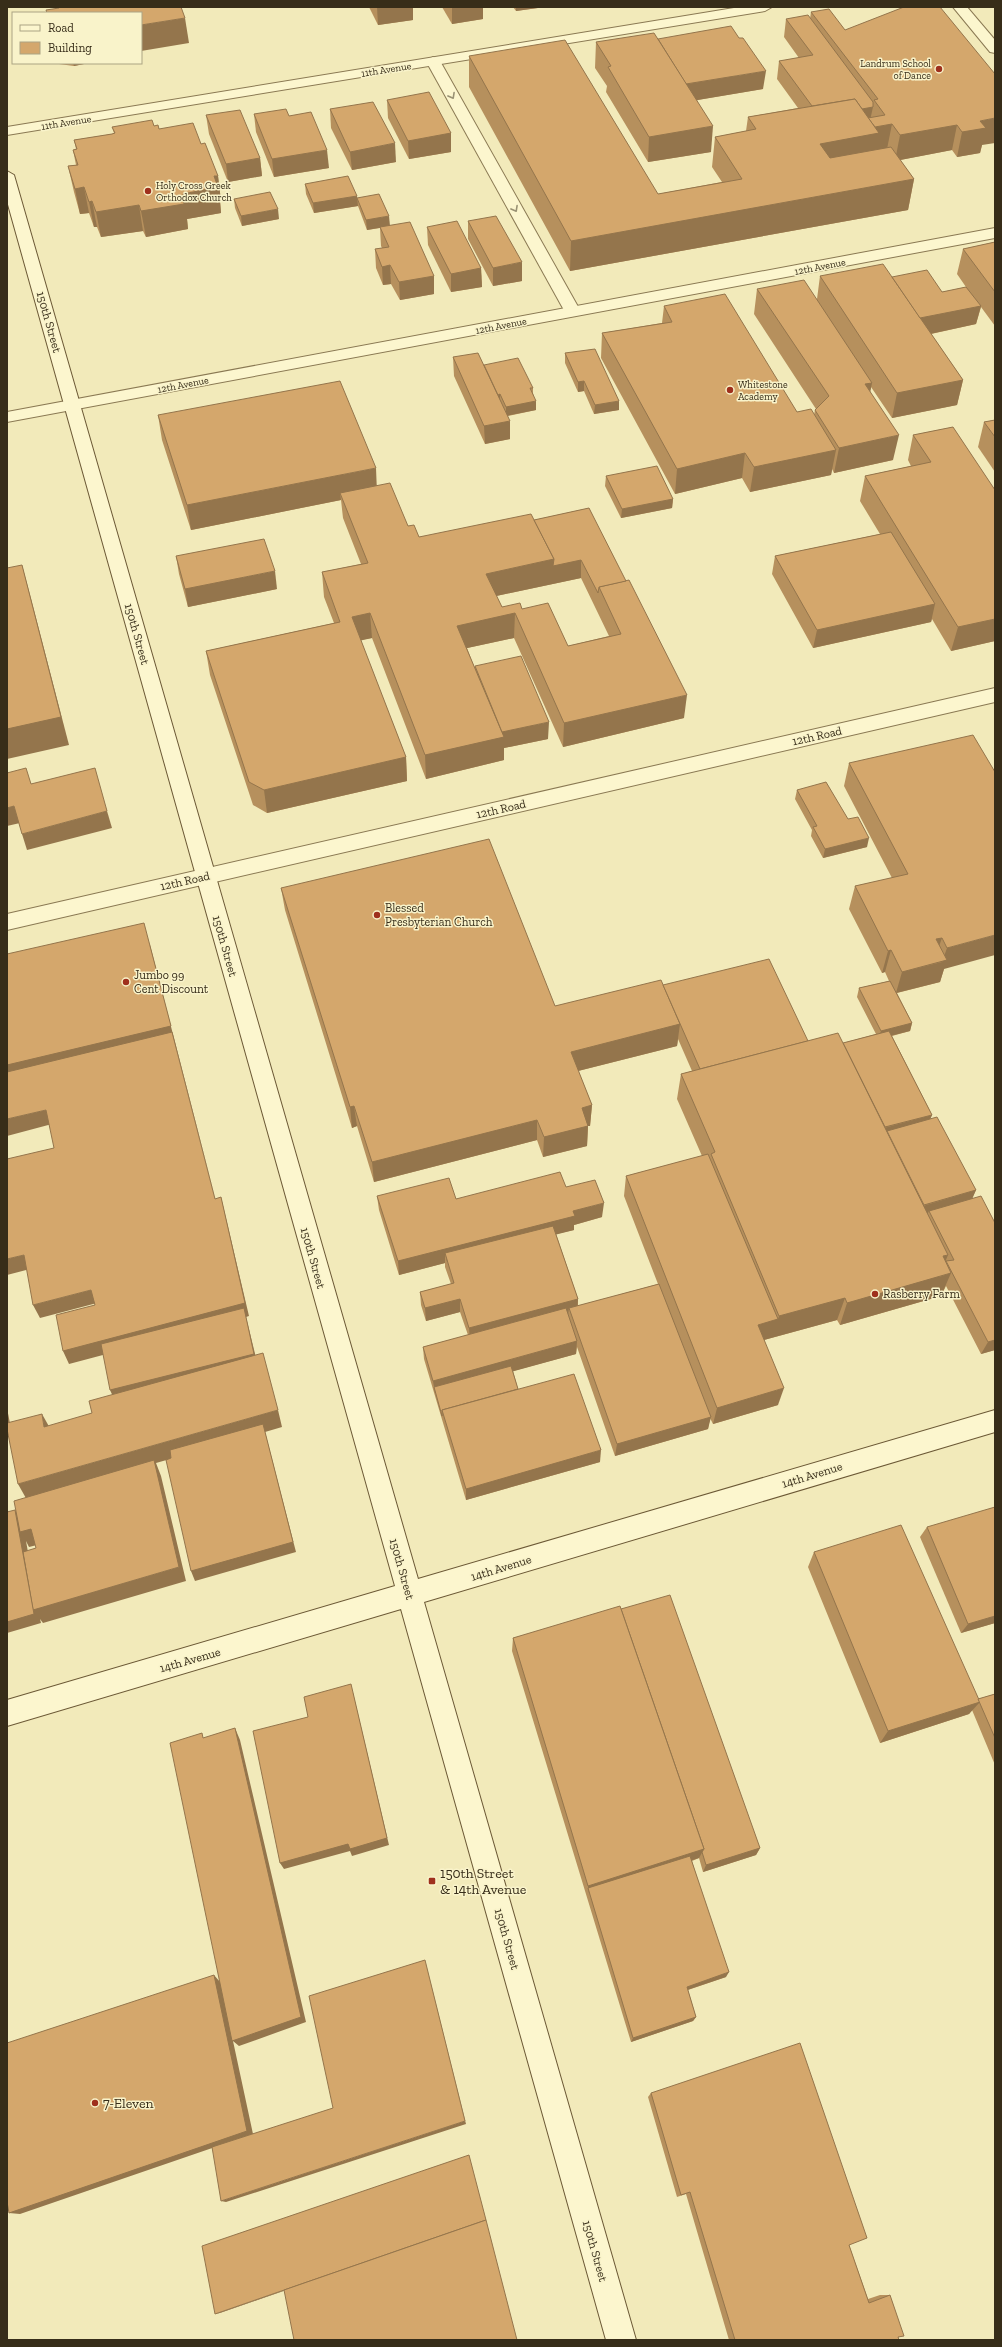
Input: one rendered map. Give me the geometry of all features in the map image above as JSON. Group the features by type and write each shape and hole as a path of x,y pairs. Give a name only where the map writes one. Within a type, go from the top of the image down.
{"street":[{"name":"11th Avenue","path":"7,132 765,7"},
{"path":"960,7 995,49"},
{"path":"433,62 573,312"},
{"name":"150th Street","path":"7,175 621,2340"},
{"name":"12th Avenue","path":"7,417 995,233"},
{"name":"12th Road","path":"7,922 995,695"},
{"name":"14th Avenue","path":"7,1713 995,1421"}],"building":[{"path":"181,7 185,18 142,25 142,12 47,12 46,10 59,8"},
{"path":"904,7 940,7 995,74 995,118 980,121 986,128 962,132 957,125 900,135 892,124 875,127 868,118 885,115 874,100 878,99 811,12 829,9 845,30"},
{"path":"808,15 873,102 873,107 862,109 855,99 812,106 779,61 813,55 786,19"},
{"path":"731,26 739,38 743,38 766,71 686,84 658,39"},
{"path":"654,33 713,126 649,137 608,67 611,66 596,42"},
{"path":"565,40 658,194 742,179 715,137 756,129 748,117 855,99 879,133 820,144 830,158 891,147 914,179 571,241 469,56"},
{"path":"429,92 451,133 408,141 387,100"},
{"path":"373,102 395,143 350,152 330,109"},
{"path":"286,109 289,116 311,112 327,150 272,159 254,114"},
{"path":"240,110 260,158 226,164 206,115"},
{"name":"Holy Cross Greek Orthodox Church","path":"152,120 154,126 158,125 159,129 193,123 201,144 205,143 218,176 214,176 218,187 183,194 184,204 141,211 139,205 96,212 92,201 89,202 84,187 75,189 68,166 78,165 73,150 77,149 74,140 112,134 115,133 112,127"},
{"path":"348,176 357,196 313,203 305,184"},
{"path":"270,192 278,209 241,216 234,199"},
{"path":"379,194 389,216 366,220 357,198"},
{"path":"496,216 522,262 493,268 468,221"},
{"path":"457,221 481,268 451,274 427,227"},
{"path":"410,222 434,276 399,282 390,265 382,267 375,249 389,247 380,227"},
{"path":"995,242 995,292 963,249"},
{"path":"883,264 963,380 897,393 820,276"},
{"path":"927,270 942,292 966,287 981,306 920,318 892,277"},
{"path":"804,280 872,383 865,384 899,435 839,448 815,410 829,396 757,289"},
{"path":"725,294 797,412 811,409 836,450 754,467 745,453 677,469 602,333 672,322 664,306"},
{"path":"595,349 619,401 595,405 584,381 578,382 565,353"},
{"path":"478,353 510,421 484,426 453,357"},
{"path":"518,358 533,388 530,388 536,401 506,407 500,394 498,395 484,365"},
{"path":"340,381 376,468 187,505 158,415"},
{"path":"995,420 995,437 984,422"},
{"path":"953,427 995,490 995,619 958,627 865,476 931,462 913,435"},
{"path":"657,466 673,499 622,509 606,476"},
{"path":"390,483 408,526 414,525 419,537 531,514 554,559 486,574 502,607 520,603 522,609 548,603 568,646 621,634 599,587 629,580 687,695 564,723 515,613 457,626 504,737 425,755 370,613 352,617 406,757 264,790 249,782 206,651 340,622 322,572 368,563 340,493"},
{"path":"589,508 626,581 599,587 598,593 581,560 553,566 554,559 534,520"},
{"path":"891,532 935,604 817,630 775,556"},
{"path":"264,539 275,571 185,589 176,556"},
{"path":"22,565 61,717 7,729 7,568"},
{"path":"521,656 549,722 502,732 475,666"},
{"path":"973,735 995,772 995,935 947,948 942,938 936,939 947,960 902,972 891,950 888,951 855,886 908,874 849,763"},
{"path":"26,768 31,784 95,768 107,811 22,834 14,806 7,808 7,773"},
{"path":"826,782 848,819 858,817 869,838 825,849 813,827 817,826 797,790"},
{"path":"489,839 555,1006 661,980 680,1024 571,1052 592,1105 582,1108 588,1126 544,1137 537,1120 372,1162 354,1106 350,1107 281,888"},
{"path":"144,923 171,1026 7,1065 7,954"},
{"path":"769,959 808,1041 700,1069 663,985"},
{"path":"890,981 912,1023 881,1031 859,988"},
{"path":"889,1031 932,1115 885,1127 843,1043"},
{"path":"172,1032 215,1199 221,1197 245,1303 63,1351 56,1315 95,1305 91,1290 33,1305 24,1255 7,1259 7,1159 54,1148 46,1110 7,1119 7,1072"},
{"path":"838,1033 948,1255 943,1256 951,1273 847,1303 845,1298 779,1316 711,1154 715,1152 681,1074"},
{"path":"937,1117 976,1190 924,1205 887,1131"},
{"path":"708,1154 778,1319 758,1325 784,1388 717,1408 626,1176"},
{"path":"560,1172 566,1187 595,1180 604,1203 573,1211 575,1216 398,1261 377,1196 449,1178 456,1199"},
{"path":"981,1196 995,1223 995,1340 988,1342 946,1261 954,1260 929,1211"},
{"path":"553,1226 578,1299 469,1328 460,1299 425,1308 420,1292 454,1283 445,1253"},
{"path":"659,1284 711,1417 617,1444 569,1308"},
{"path":"244,1308 254,1354 110,1390 101,1344"},
{"path":"566,1308 577,1341 433,1381 423,1347"},
{"path":"263,1353 278,1410 18,1484 7,1423 42,1414 44,1427 92,1413 89,1401"},
{"path":"511,1366 518,1389 442,1410 442,1416 434,1387"},
{"path":"574,1374 601,1450 466,1489 442,1410"},
{"path":"263,1424 293,1542 191,1571 166,1460 171,1458 170,1450"},
{"path":"154,1460 179,1567 33,1610 23,1552 36,1548 31,1529 20,1532 14,1501"},
{"path":"995,1507 995,1616 968,1624 927,1527"},
{"path":"15,1510 34,1614 7,1622 7,1512"},
{"path":"901,1525 980,1702 888,1731 814,1552"},
{"path":"670,1595 760,1848 706,1865 702,1852 704,1849 621,1609"},
{"path":"620,1606 704,1849 588,1886 513,1638"},
{"path":"351,1684 387,1838 350,1849 348,1844 280,1863 253,1731 308,1717 304,1697"},
{"path":"995,1694 995,1738 978,1699"},
{"path":"235,1728 301,2017 232,2041 170,1743 202,1733 203,1738"},
{"path":"690,1856 729,1972 687,1987 696,2017 633,2038 588,1888"},
{"path":"425,1960 465,2121 221,2201 212,2147 333,2108 309,1996"},
{"path":"214,1975 247,2131 9,2213 7,2202 7,2043"},
{"path":"800,2043 867,2238 849,2245 869,2303 890,2295 904,2336 898,2337 899,2340 735,2340 690,2192 681,2195 651,2093"},
{"path":"469,2155 486,2220 215,2314 202,2246"},
{"path":"486,2220 517,2340 294,2340 284,2290"}],"place":[{"name":"Landrum School of Dance","path":"939,69"},
{"name":"Holy Cross Greek Orthodox Church","path":"148,191"},
{"name":"Whitestone Academy","path":"730,390"},
{"name":"Blessed Presbyterian Church","path":"377,915"},
{"name":"Jumbo 99 Cent Discount","path":"126,982"},
{"name":"Rasberry Farm","path":"875,1294"},
{"name":"150th Street & 14th Avenue","path":"432,1881"},
{"name":"7-Eleven","path":"95,2103"}]}
